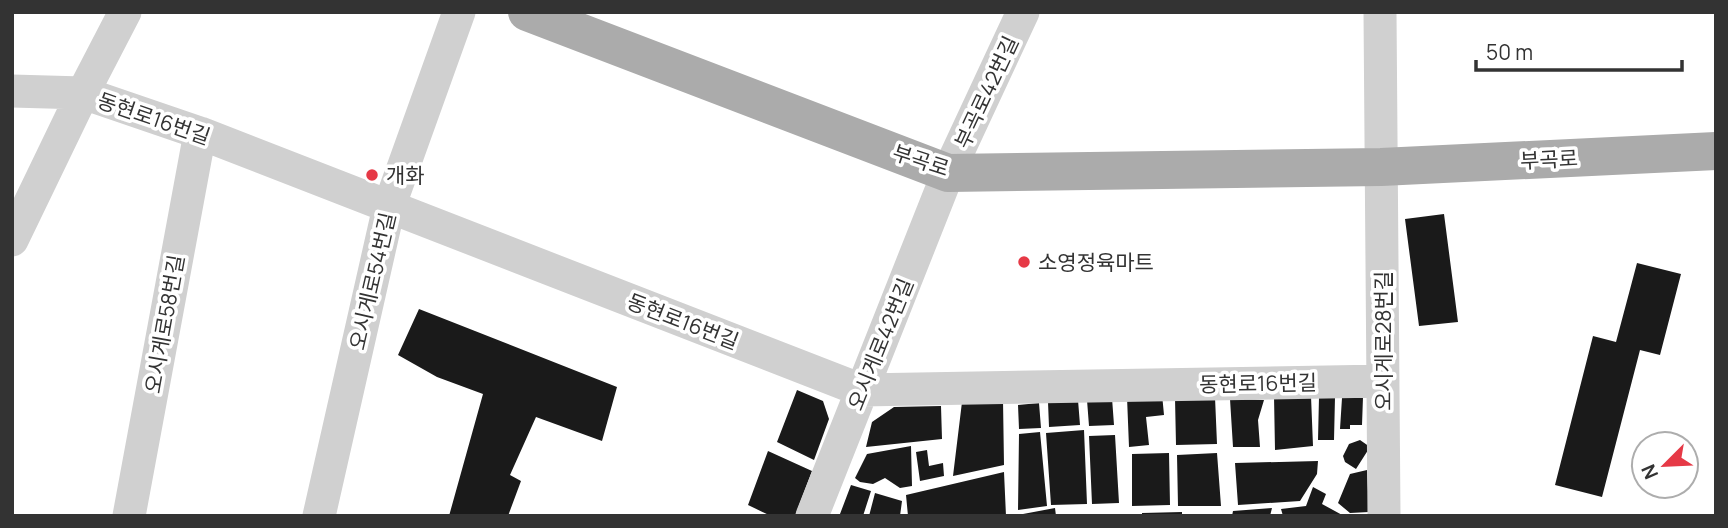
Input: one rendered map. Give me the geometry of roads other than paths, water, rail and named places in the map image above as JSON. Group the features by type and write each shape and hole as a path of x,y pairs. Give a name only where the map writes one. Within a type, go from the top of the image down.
{"main road":[{"name":"부곡로","path":"527,12 948,173 1381,167 1716,150"}],"street":[{"path":"12,240 125,12"},
{"name":"오시게로54번길","path":"319,516 389,207 459,12"},
{"name":"부곡로42번길","path":"948,173 1023,12"},
{"path":"1380,12 1381,167"},
{"name":"동현로16번길","path":"12,91 83,93 200,132 862,390 1383,381"},
{"name":"오시게로58번길","path":"129,516 200,132"},
{"name":"오시게로28번길","path":"1381,167 1384,516"},
{"name":"오시게로42번길","path":"812,516 948,173"}],"place":[{"name":"개화","path":"372,175"},
{"name":"소영정육마트","path":"1024,262"}]}
